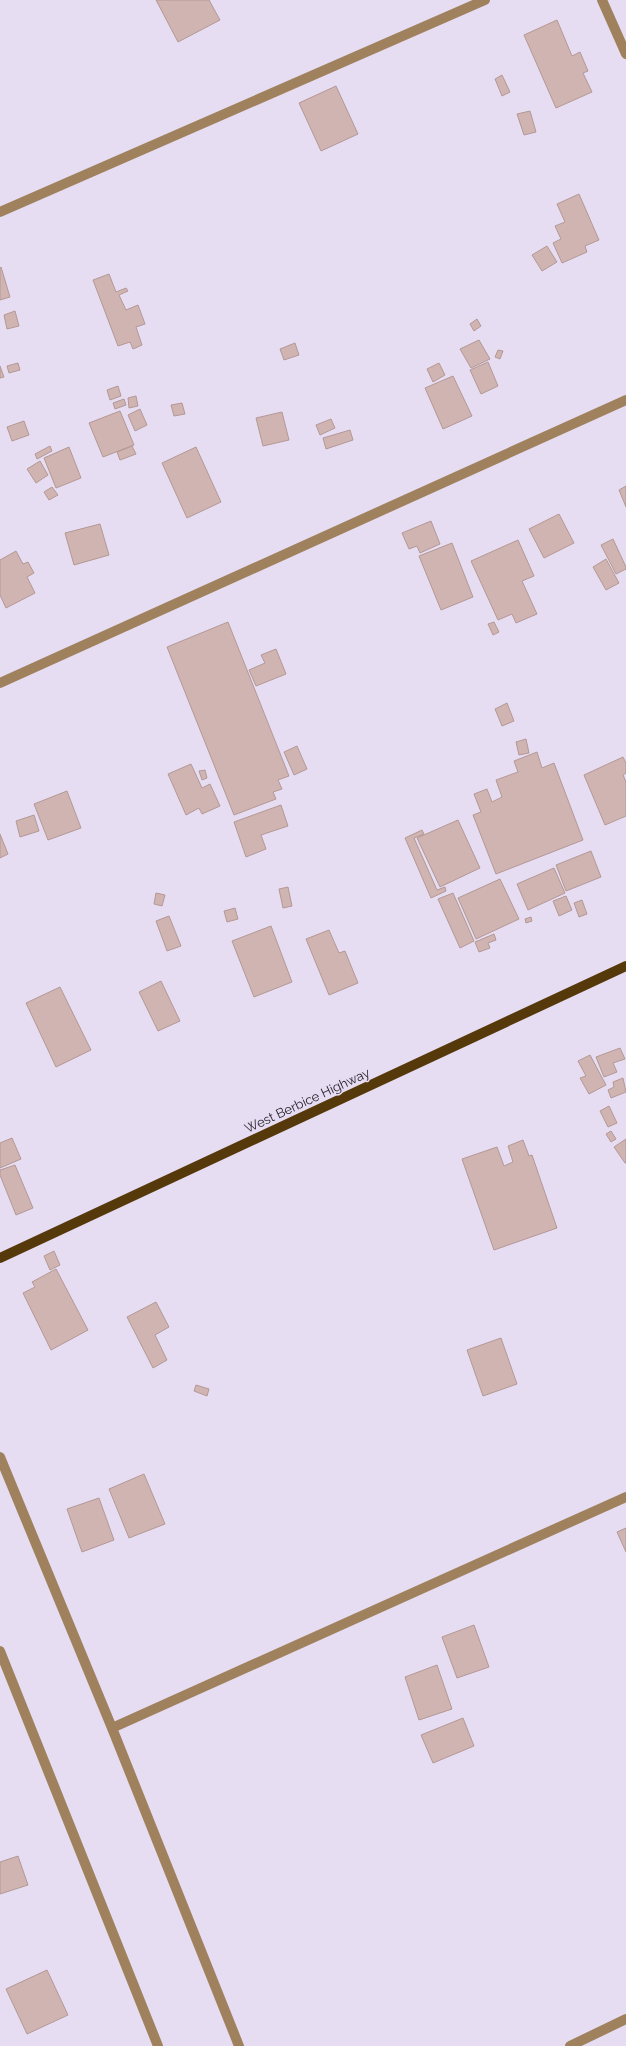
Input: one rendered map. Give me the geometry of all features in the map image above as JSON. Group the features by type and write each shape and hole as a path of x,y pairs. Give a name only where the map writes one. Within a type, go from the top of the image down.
{"main road":[{"name":"West Berbice Highway","path":"0,1258 626,966"}],"street":[{"path":"0,212 484,0"},
{"path":"602,0 626,54"},
{"path":"0,683 626,400"},
{"path":"0,1457 112,1728 239,2046"},
{"path":"112,1728 626,1497"},
{"path":"0,1651 158,2046"},
{"path":"570,2046 626,2019"}],"building":[{"path":"156,0 209,0 220,20 178,42"},
{"path":"557,20 572,56 580,52 588,71 583,73 592,92 556,108 524,35"},
{"path":"502,75 510,92 502,96 495,79"},
{"path":"336,86 358,134 321,151 299,103"},
{"path":"530,111 536,132 524,135 517,114"},
{"path":"579,194 599,240 585,246 587,252 562,263 553,243 561,239 555,226 565,222 557,204"},
{"path":"547,246 557,262 542,271 532,255"},
{"path":"1,267 10,297 0,300 0,268"},
{"path":"109,274 116,292 126,288 128,291 119,295 126,310 138,305 145,324 136,327 142,345 133,349 130,342 118,346 93,280"},
{"path":"15,311 19,326 7,329 4,315"},
{"path":"477,319 481,326 474,331 470,324"},
{"path":"479,340 490,359 471,368 460,349"},
{"path":"295,343 299,355 284,360 280,349"},
{"path":"498,350 503,351 500,359 495,357"},
{"path":"488,362 498,386 481,394 470,370"},
{"path":"18,363 20,370 9,373 7,366"},
{"path":"439,363 445,375 433,382 427,369"},
{"path":"0,366 4,377 0,378"},
{"path":"453,376 472,416 443,429 425,388"},
{"path":"118,386 121,396 110,400 107,390"},
{"path":"136,396 138,406 129,408 128,398"},
{"path":"124,399 126,405 115,409 113,403"},
{"path":"182,403 185,414 174,416 171,405"},
{"path":"140,409 147,425 135,431 128,415"},
{"path":"120,411 134,445 103,457 89,423"},
{"path":"282,412 289,440 263,446 256,418"},
{"path":"331,419 335,428 320,435 316,425"},
{"path":"24,421 29,435 12,441 7,427"},
{"path":"350,430 353,440 326,449 323,438"},
{"path":"50,446 52,451 37,459 35,454"},
{"path":"132,446 136,454 120,460 117,452"},
{"path":"69,447 81,478 56,488 44,458"},
{"path":"196,447 221,502 187,518 162,463"},
{"path":"40,461 48,475 36,483 27,469"},
{"path":"626,486 626,507 619,490"},
{"path":"52,487 58,495 49,500 44,492"},
{"path":"559,514 574,543 544,558 529,529"},
{"path":"431,521 440,544 420,553 417,546 409,549 402,533"},
{"path":"100,524 109,555 74,565 65,533"},
{"path":"613,539 626,567 626,569 616,574 601,545"},
{"path":"518,540 534,576 522,581 537,614 516,623 512,614 498,620 471,561"},
{"path":"452,543 473,597 441,610 419,556"},
{"path":"16,551 23,564 28,562 34,573 27,577 35,593 6,608 0,595 0,560"},
{"path":"606,559 619,583 606,590 593,567"},
{"path":"228,622 289,776 278,780 282,789 273,792 276,799 234,815 167,647"},
{"path":"494,622 499,632 493,635 488,624"},
{"path":"276,649 286,674 256,686 249,670 265,663 261,655"},
{"path":"507,703 514,721 502,726 495,709"},
{"path":"526,739 529,753 519,755 516,742"},
{"path":"297,746 307,769 294,775 284,752"},
{"path":"537,752 542,768 554,763 583,840 496,874 473,815 481,812 474,794 487,789 492,802 502,797 496,780 518,772 514,761"},
{"path":"623,757 626,763 626,773 623,775 626,782 626,816 605,825 584,775"},
{"path":"191,764 202,788 210,784 220,806 202,814 199,808 186,815 168,774"},
{"path":"205,770 207,778 202,780 199,771"},
{"path":"67,791 81,828 48,840 34,804"},
{"path":"281,805 288,826 261,835 266,849 246,857 234,822"},
{"path":"34,815 39,831 20,837 16,821"},
{"path":"458,820 480,868 440,887 417,838"},
{"path":"422,830 424,834 414,838 437,890 445,887 446,891 431,898 405,838"},
{"path":"0,834 8,854 0,858"},
{"path":"591,851 601,877 566,891 556,865"},
{"path":"554,868 565,893 528,910 517,884"},
{"path":"500,879 519,919 476,939 458,898"},
{"path":"288,887 292,906 283,908 279,889"},
{"path":"156,893 165,895 162,906 154,904"},
{"path":"453,893 474,941 460,948 438,899"},
{"path":"566,896 572,910 559,916 553,901"},
{"path":"582,900 587,914 579,917 574,903"},
{"path":"235,908 238,919 227,922 224,911"},
{"path":"169,916 181,946 167,951 156,921"},
{"path":"531,917 532,921 526,923 525,919"},
{"path":"271,926 292,982 254,997 232,941"},
{"path":"329,930 339,953 345,951 358,983 329,995 306,939"},
{"path":"494,934 496,940 488,943 490,948 479,952 475,942"},
{"path":"161,981 180,1021 158,1031 139,992"},
{"path":"60,987 91,1050 56,1067 26,1003"},
{"path":"620,1048 625,1059 613,1063 617,1072 604,1077 596,1057"},
{"path":"590,1055 606,1085 589,1094 580,1078 586,1076 578,1061"},
{"path":"623,1078 626,1092 611,1098 608,1090 614,1087 613,1082"},
{"path":"609,1106 617,1123 608,1127 600,1111"},
{"path":"611,1131 616,1139 611,1142 606,1134"},
{"path":"12,1138 21,1159 0,1168 0,1143"},
{"path":"626,1139 626,1163 625,1163 614,1147"},
{"path":"523,1140 529,1156 532,1155 557,1228 494,1250 462,1159 497,1147 504,1166 513,1162 508,1146"},
{"path":"15,1165 33,1208 16,1215 0,1175 0,1170"},
{"path":"54,1251 60,1265 50,1270 44,1256"},
{"path":"56,1269 88,1330 51,1350 23,1293 35,1287 32,1282"},
{"path":"156,1302 169,1327 155,1335 167,1360 153,1368 127,1317"},
{"path":"501,1338 517,1384 483,1396 467,1350"},
{"path":"196,1385 209,1389 207,1396 194,1391"},
{"path":"144,1474 165,1524 129,1538 109,1489"},
{"path":"99,1498 114,1540 82,1552 67,1509"},
{"path":"626,1528 626,1552 617,1532"},
{"path":"474,1625 489,1667 457,1678 442,1637"},
{"path":"437,1665 452,1709 419,1720 405,1677"},
{"path":"463,1718 474,1746 433,1763 421,1735"},
{"path":"18,1856 28,1885 0,1894 0,1862"},
{"path":"47,1970 68,2015 27,2034 6,1989"}]}
